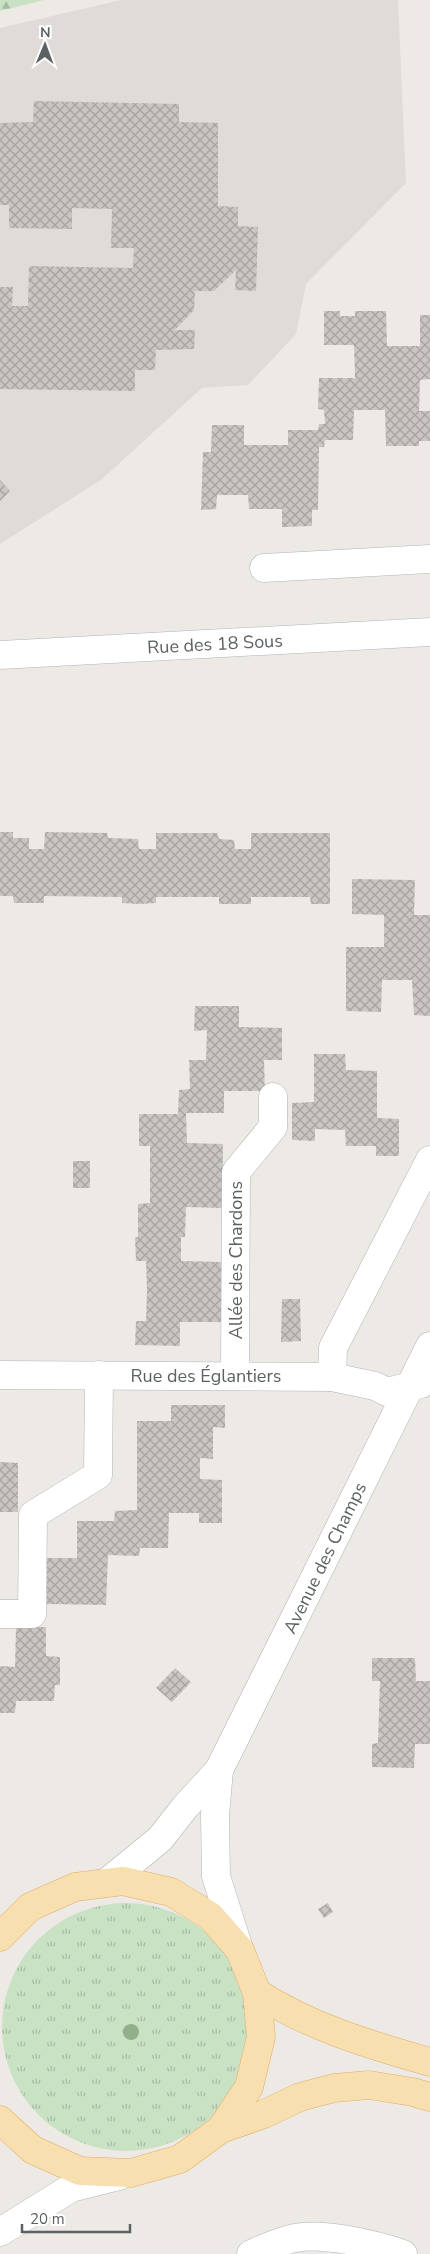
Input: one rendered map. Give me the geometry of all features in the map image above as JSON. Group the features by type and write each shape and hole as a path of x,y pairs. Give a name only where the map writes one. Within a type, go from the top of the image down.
{"main road":[{"path":"0,1937 30,1907 74,1886 123,1881 171,1892 210,1916 240,1950 257,1992 261,2038 249,2087 221,2129"},
{"path":"257,1992 289,2012 335,2032 360,2042 430,2062"},
{"path":"0,2120 34,2150 80,2171 131,2173 180,2159 221,2129 264,2114 300,2097 334,2088 369,2085 413,2092 430,2097"}],"street":[{"path":"264,568 430,559"},
{"name":"Rue des 18 Sous","path":"0,655 430,632"},
{"name":"Allée des Chardons","path":"235,1376 236,1172 273,1127 273,1097"},
{"path":"332,1377 333,1348 430,1160"},
{"name":"Avenue des Champs","path":"106,1883 160,1839 218,1770 419,1384 430,1346"},
{"name":"Rue des Églantiers","path":"0,1374 332,1377 375,1386 387,1392 419,1384"},
{"path":"0,1614 32,1614 33,1515 98,1475 98,1375"},
{"name":"Avenue des Champs","path":"218,1770 215,1815 216,1876 240,1950"},
{"path":"0,2232 71,2188 131,2173"},
{"path":"251,2254 296,2238 328,2238 373,2244 403,2254"}],"shaded area":[{"path":"121,0 398,0 406,183 306,284 296,334 248,385 202,388 101,480 0,544 0,28"}],"green space":[{"path":"0,0 44,0 0,11"},
{"path":"126,1903 150,1905 173,1912 195,1924 214,1939 229,1958 241,1980 248,2003 250,2027 248,2051 241,2074 229,2096 214,2115 195,2130 173,2142 150,2149 126,2151 102,2149 79,2142 57,2130 38,2115 23,2096 11,2074 4,2051 2,2027 4,2003 11,1980 23,1958 38,1939 57,1924 79,1912 102,1905"}],"building":[{"path":"34,101 179,104 179,122 218,123 218,206 238,207 238,226 258,227 256,291 235,290 236,270 214,291 195,291 194,310 175,330 195,330 194,349 156,350 155,370 135,370 135,391 0,389 0,287 13,287 12,306 28,306 29,266 133,268 134,248 111,248 112,209 72,208 72,229 9,228 9,205 0,205 0,123 33,122"},
{"path":"324,311 340,311 340,316 355,316 355,311 386,311 387,346 420,346 420,315 430,315 430,379 420,380 419,411 430,411 430,441 419,441 419,446 386,446 385,410 354,410 353,440 325,440 324,447 319,447 318,510 312,510 312,526 282,527 282,509 249,509 248,495 217,495 216,509 201,510 203,452 211,452 212,425 244,425 244,445 288,445 288,430 318,430 319,424 325,424 324,410 318,409 319,378 355,378 354,345 324,345"},
{"path":"0,480 10,491 0,501"},
{"path":"0,832 13,832 13,838 29,838 29,849 44,849 45,832 107,833 108,838 138,839 139,849 156,849 156,833 217,833 219,839 234,840 235,849 251,849 251,833 330,833 330,904 311,904 310,897 251,897 251,904 219,904 219,897 156,897 156,903 139,904 122,903 122,897 44,896 44,903 14,903 13,896 0,896"},
{"path":"352,879 415,880 414,915 430,915 430,1016 414,1015 412,980 382,980 381,1012 346,1011 346,947 384,947 384,915 352,914"},
{"path":"195,1006 239,1006 239,1027 282,1028 282,1060 264,1060 265,1091 224,1091 224,1113 186,1113 187,1143 223,1144 222,1208 186,1207 185,1237 181,1237 181,1261 222,1262 221,1322 180,1322 180,1346 135,1345 136,1321 146,1321 147,1290 146,1261 136,1261 135,1237 138,1237 138,1204 150,1203 150,1146 139,1146 139,1114 178,1114 179,1090 190,1089 189,1060 206,1060 207,1030 194,1031"},
{"path":"314,1054 345,1054 346,1070 377,1071 377,1118 399,1119 399,1156 376,1156 376,1146 346,1146 345,1130 315,1129 315,1141 292,1140 292,1103 314,1102"},
{"path":"73,1161 90,1161 90,1188 73,1188"},
{"path":"282,1299 300,1299 301,1341 281,1342"},
{"path":"171,1405 225,1405 225,1428 213,1427 213,1459 200,1458 200,1479 222,1480 222,1523 199,1523 199,1513 169,1513 168,1548 140,1548 139,1556 108,1555 106,1605 47,1604 47,1558 77,1558 77,1521 114,1521 115,1511 137,1510 137,1421 171,1421"},
{"path":"0,1462 18,1463 18,1512 0,1512"},
{"path":"16,1627 46,1627 46,1656 60,1657 60,1685 55,1685 54,1701 16,1701 15,1713 0,1713 0,1666 15,1667"},
{"path":"372,1658 415,1658 416,1681 430,1681 430,1744 415,1744 414,1768 372,1767 372,1744 378,1743 380,1681 372,1681"},
{"path":"175,1668 191,1682 172,1702 156,1688"},
{"path":"328,1903 333,1912 324,1918 318,1909"}]}
